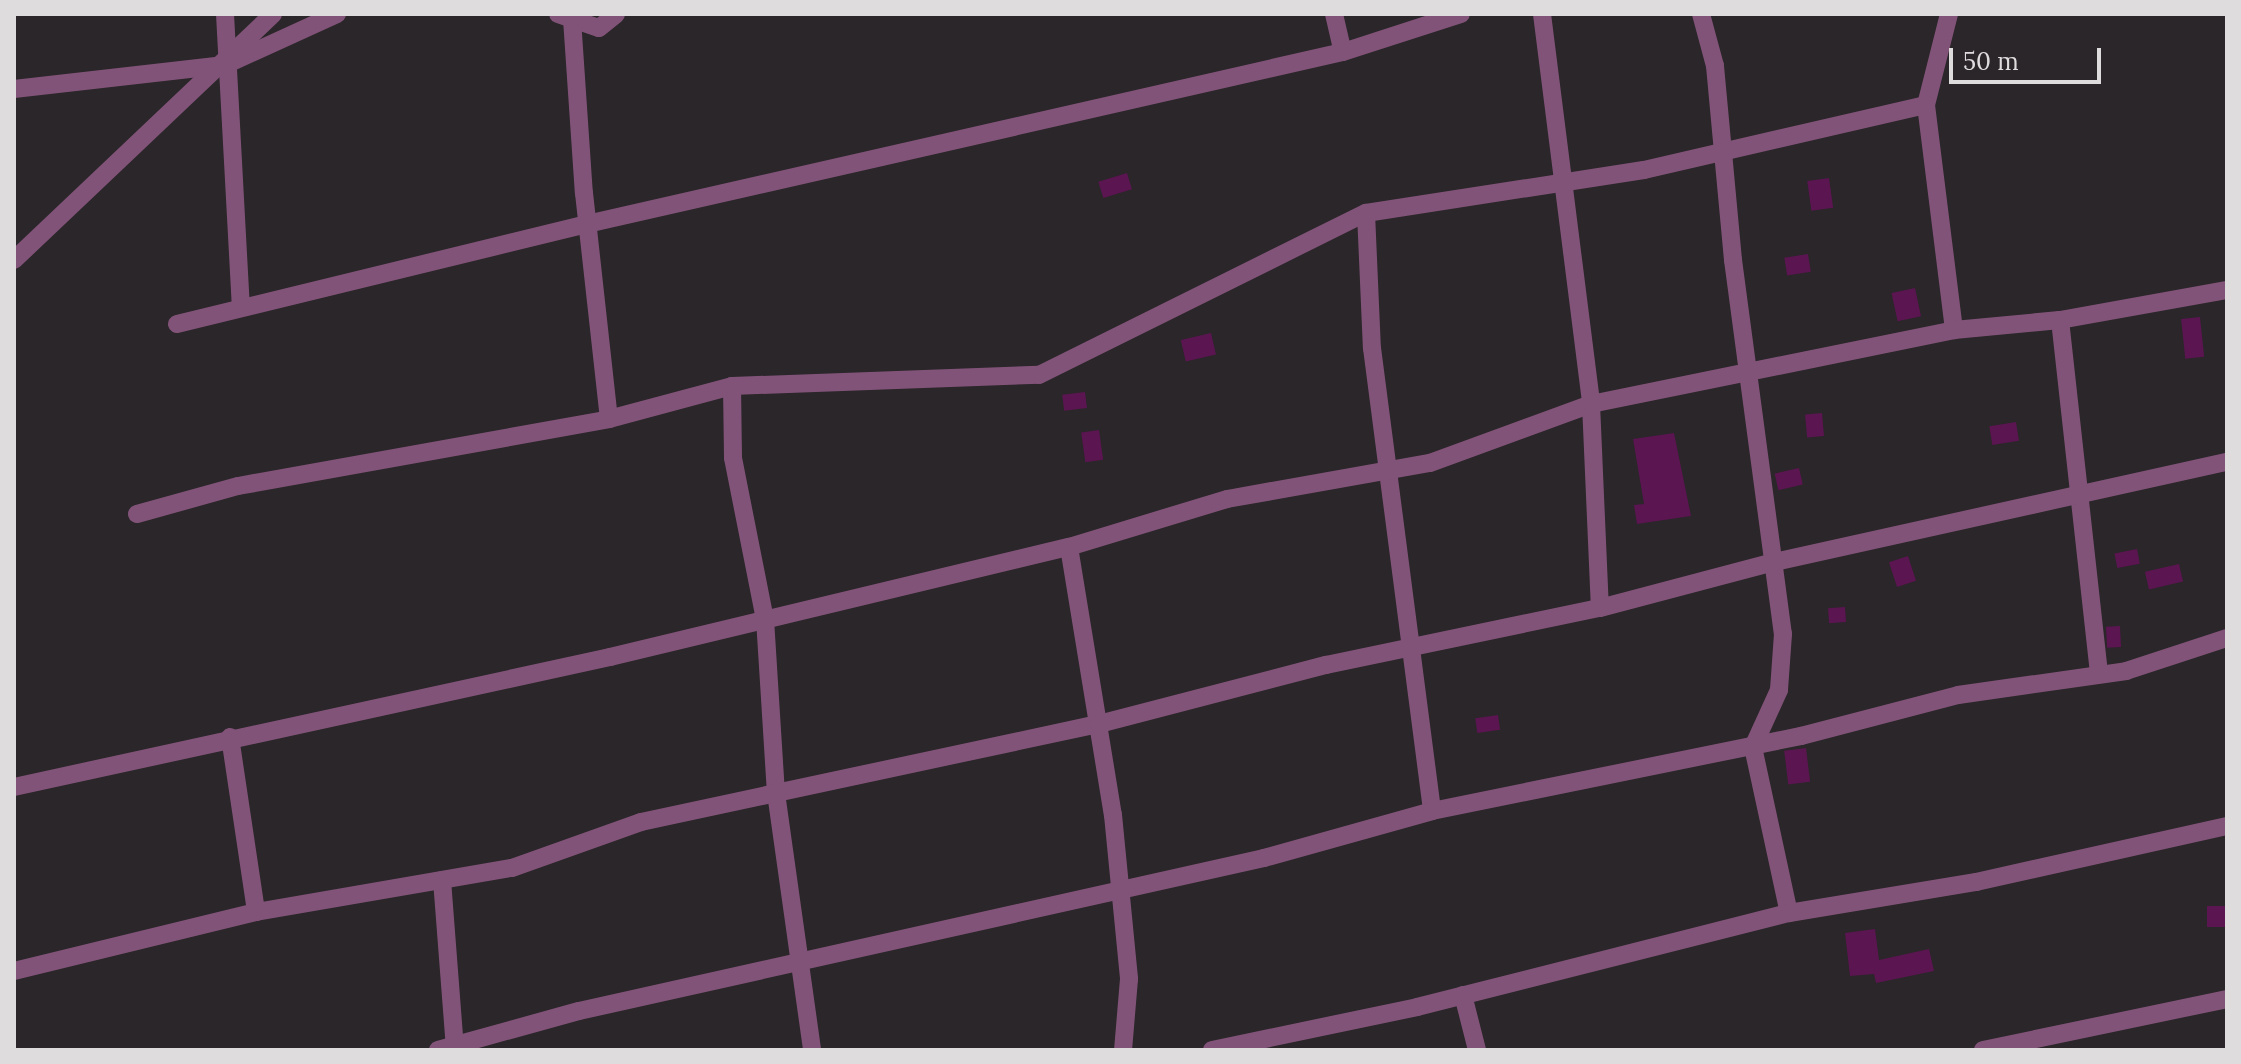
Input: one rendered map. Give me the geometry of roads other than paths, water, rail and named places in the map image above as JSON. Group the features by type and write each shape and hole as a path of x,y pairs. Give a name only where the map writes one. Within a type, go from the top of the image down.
{"street":[{"path":"225,14 225,65 241,308"},
{"path":"14,260 225,65 273,14"},
{"path":"14,89 225,65 337,14"},
{"path":"609,419 565,16 599,28 616,14"},
{"path":"1334,14 1343,52"},
{"path":"177,324 587,224 1343,52 1461,14"},
{"path":"1542,14 1591,404 1600,608"},
{"path":"1701,14 1715,66 1770,563 1784,660 1779,690 1753,747 1789,913"},
{"path":"1949,14 1926,105 1954,330"},
{"path":"137,514 238,486 609,419 732,386 1039,375 1366,213 1563,184 1723,153 1926,105"},
{"path":"1366,213 1372,348 1432,811"},
{"path":"14,787 765,619 1069,547 1227,499 1430,463 1591,404 1954,330 2060,320 2227,290"},
{"path":"2060,320 2083,495 2099,674"},
{"path":"732,386 733,458 765,619 776,793 812,1050"},
{"path":"14,971 256,912 512,868 628,826 1099,724 1411,648 1600,608 1770,563 2227,462"},
{"path":"1069,547 1099,724 1121,890 1129,979 1123,1050"},
{"path":"442,880 449,1048 579,1011 1264,858 1432,811 1753,747 1958,695 2151,665 2227,638"},
{"path":"230,737 256,912"},
{"path":"1212,1050 1463,995 1789,913 1976,882 2227,826"},
{"path":"1463,995 1477,1050"},
{"path":"1983,1050 2227,999"}]}
